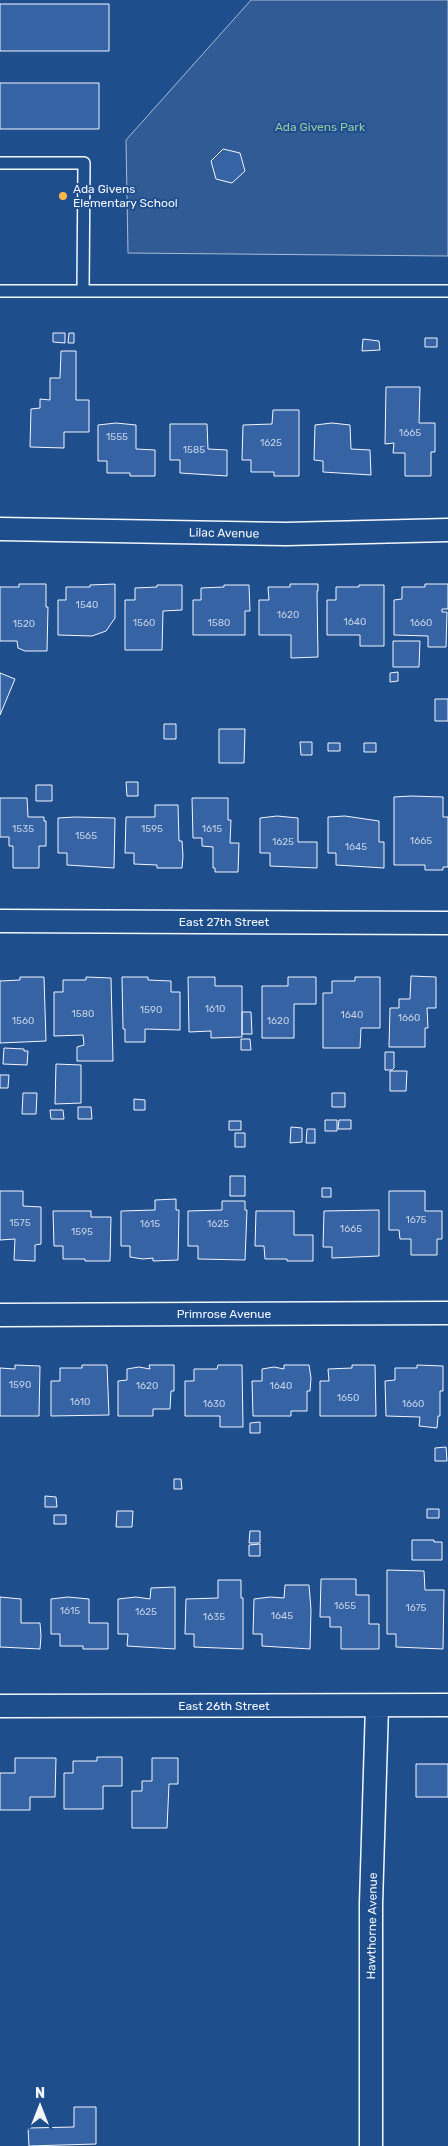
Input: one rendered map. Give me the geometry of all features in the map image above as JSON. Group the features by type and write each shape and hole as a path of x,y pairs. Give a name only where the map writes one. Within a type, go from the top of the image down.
{"street":[{"name":"Lilac Avenue","path":"0,529 286,534 448,530"},
{"name":"East 27th Street","path":"0,922 448,923"},
{"name":"Primrose Avenue","path":"0,1315 448,1313"},
{"name":"East 26th Street","path":"0,1706 448,1705"},
{"name":"Hawthorne Avenue","path":"371,2146 371,1904 377,1706"}],"lane":[{"path":"0,164 84,163 83,291"},
{"path":"0,291 448,291"}],"green space":[{"name":"Ada Givens Park","path":"251,0 448,0 448,256 128,253 126,140"}],"building":[{"path":"0,4 109,4 109,51 0,51"},
{"path":"0,83 99,83 99,129 0,129"},
{"path":"223,149 240,153 245,171 232,183 216,179 211,161"},
{"path":"53,333 65,333 65,343 53,342"},
{"path":"69,333 74,333 74,343 68,343"},
{"path":"425,338 437,338 437,347 425,347"},
{"path":"363,339 379,341 380,350 362,351"},
{"path":"61,351 76,351 76,400 89,400 89,432 64,432 64,448 30,447 31,409 40,408 40,399 50,400 50,378 60,378"},
{"path":"386,387 420,387 419,423 435,423 435,452 431,452 431,476 405,476 405,453 393,453 394,443 385,444"},
{"path":"273,410 299,410 299,476 274,476 274,472 251,472 251,460 242,460 243,425 272,424"},
{"path":"116,423 136,425 136,449 155,450 155,476 130,476 130,473 107,473 107,461 98,461 98,425"},
{"path":"332,423 350,425 351,449 370,450 371,475 323,472 323,461 314,460 315,425"},
{"path":"170,424 207,424 208,449 227,450 227,476 180,473 180,460 170,460"},
{"path":"19,584 46,584 46,607 48,607 47,651 25,651 18,648 17,641 0,641 0,587 19,587"},
{"path":"115,584 115,618 106,631 92,636 58,635 58,600 66,600 66,587"},
{"path":"290,584 318,584 318,657 291,658 291,635 259,635 259,600 269,600 268,587 290,587"},
{"path":"425,584 448,584 448,609 442,609 442,612 447,612 446,647 428,647 428,636 394,635 394,600 402,599 402,587 425,587"},
{"path":"157,585 182,585 182,610 163,611 162,650 125,650 125,600 135,600 135,588 157,587"},
{"path":"224,585 249,585 250,611 245,611 245,635 193,635 193,600 201,600 201,588 224,587"},
{"path":"359,585 384,585 384,646 360,646 360,635 327,635 327,600 336,600 336,587 359,587"},
{"path":"393,641 420,641 419,667 393,667"},
{"path":"398,672 398,681 390,682 390,673"},
{"path":"0,673 15,679 0,715"},
{"path":"435,699 448,699 448,721 435,721"},
{"path":"164,724 176,724 176,739 164,739"},
{"path":"219,729 245,729 244,763 219,763"},
{"path":"300,742 312,742 312,755 301,755"},
{"path":"328,743 340,743 340,751 328,751"},
{"path":"364,743 376,743 376,752 364,752"},
{"path":"126,782 138,782 138,796 127,796"},
{"path":"36,785 52,785 52,801 36,801"},
{"path":"394,797 443,797 443,817 448,817 448,867 443,867 443,870 425,870 425,865 394,865"},
{"path":"0,798 27,798 28,817 44,817 44,821 46,821 46,846 39,846 39,868 13,868 13,846 9,846 9,837 0,837"},
{"path":"192,798 228,798 228,820 231,820 230,843 239,843 238,872 215,872 215,868 213,868 213,847 202,846 202,838 193,838"},
{"path":"155,805 178,805 179,841 182,841 183,856 182,868 157,868 157,865 134,864 134,853 125,853 126,817 155,817"},
{"path":"277,816 298,818 298,842 317,842 317,868 270,866 270,853 260,853 260,818"},
{"path":"345,816 379,821 379,842 384,842 384,868 336,865 336,853 328,853 328,817"},
{"path":"58,818 115,818 114,868 67,865 67,853 58,853"},
{"path":"411,976 436,977 436,1008 427,1008 428,1028 425,1028 425,1047 389,1047 390,1008 399,1008 399,999 410,999"},
{"path":"20,977 44,977 46,1041 0,1043 0,981 20,980"},
{"path":"86,977 111,978 113,1061 77,1061 77,1047 84,1045 83,1035 54,1036 54,992 63,992 63,980 86,980"},
{"path":"122,977 148,977 148,980 171,981 171,992 180,992 180,1030 145,1029 145,1042 125,1042"},
{"path":"188,977 215,977 215,986 242,986 242,1037 211,1038 211,1031 189,1032"},
{"path":"288,977 316,977 316,1004 294,1004 294,1038 262,1038 262,986 288,986"},
{"path":"355,977 380,977 380,1028 361,1028 360,1048 323,1048 323,993 332,993 332,981 355,981"},
{"path":"242,1012 251,1012 252,1034 242,1034"},
{"path":"241,1039 250,1039 251,1050 241,1050"},
{"path":"4,1048 28,1051 27,1065 3,1064"},
{"path":"385,1052 394,1052 394,1068 392,1070 385,1070"},
{"path":"56,1064 81,1065 81,1103 55,1104"},
{"path":"390,1071 407,1071 406,1091 390,1091"},
{"path":"0,1075 9,1075 8,1088 0,1088"},
{"path":"23,1093 37,1093 36,1114 22,1114"},
{"path":"332,1093 345,1093 345,1107 332,1107"},
{"path":"134,1099 145,1100 145,1110 134,1110"},
{"path":"78,1107 91,1107 92,1119 78,1119"},
{"path":"50,1110 63,1110 64,1119 51,1119"},
{"path":"325,1120 337,1120 337,1131 325,1131"},
{"path":"339,1120 351,1120 351,1129 338,1129"},
{"path":"229,1121 241,1121 241,1130 229,1130"},
{"path":"291,1127 302,1128 302,1142 290,1143"},
{"path":"307,1129 315,1129 315,1143 306,1143"},
{"path":"235,1133 245,1133 245,1147 235,1147"},
{"path":"230,1176 245,1176 245,1196 230,1196"},
{"path":"322,1188 331,1188 331,1197 322,1197"},
{"path":"0,1191 23,1191 23,1206 41,1207 41,1244 35,1245 35,1261 14,1260 15,1239 0,1240"},
{"path":"389,1191 425,1191 425,1211 442,1211 442,1239 437,1239 437,1255 411,1255 411,1239 400,1239 399,1230 389,1230"},
{"path":"176,1199 176,1210 179,1210 178,1260 153,1261 153,1258 130,1257 130,1246 121,1246 121,1211 155,1210 155,1200"},
{"path":"222,1201 245,1201 245,1210 247,1210 245,1260 198,1259 198,1246 188,1246 188,1211 222,1210"},
{"path":"379,1210 379,1256 332,1258 332,1247 323,1247 324,1211"},
{"path":"53,1211 91,1211 91,1217 111,1217 110,1261 63,1259 63,1246 54,1246"},
{"path":"256,1211 294,1211 294,1235 313,1235 313,1261 265,1259 264,1246 255,1246"},
{"path":"15,1365 40,1366 39,1416 0,1416 0,1368 15,1369"},
{"path":"82,1365 107,1365 109,1415 51,1416 51,1381 60,1381 60,1368 82,1368"},
{"path":"149,1365 174,1365 174,1391 171,1391 170,1409 153,1409 153,1416 118,1416 118,1381 127,1380 127,1369 139,1367 150,1369"},
{"path":"218,1365 242,1365 243,1427 220,1427 220,1416 185,1416 185,1381 194,1381 194,1369 217,1369"},
{"path":"284,1365 309,1365 311,1378 310,1391 307,1391 307,1411 291,1411 291,1416 253,1416 252,1381 262,1381 262,1369 274,1367 284,1369"},
{"path":"352,1365 375,1365 376,1416 320,1416 320,1381 329,1381 328,1369 352,1368"},
{"path":"417,1365 443,1366 443,1391 440,1391 440,1416 438,1416 437,1428 419,1426 420,1417 386,1416 385,1381 395,1380 395,1368 417,1368"},
{"path":"260,1422 260,1433 250,1433 250,1423"},
{"path":"446,1447 447,1461 435,1461 435,1448"},
{"path":"174,1479 181,1479 182,1489 174,1489"},
{"path":"45,1496 56,1497 57,1507 45,1507"},
{"path":"427,1509 439,1509 439,1518 427,1518"},
{"path":"117,1511 133,1511 132,1527 116,1527"},
{"path":"54,1515 66,1515 66,1524 54,1524"},
{"path":"250,1531 260,1531 260,1543 249,1543"},
{"path":"412,1540 442,1542 442,1560 412,1560"},
{"path":"260,1544 260,1556 249,1556 249,1545"},
{"path":"387,1570 424,1571 425,1590 444,1590 443,1649 396,1647 396,1634 387,1634"},
{"path":"321,1579 356,1579 356,1595 369,1595 369,1624 379,1624 379,1649 341,1649 341,1627 330,1627 330,1617 320,1617"},
{"path":"218,1580 241,1580 243,1649 194,1647 194,1634 185,1634 186,1599 218,1598"},
{"path":"285,1585 309,1585 311,1610 310,1649 262,1646 262,1634 253,1634 254,1599 284,1598"},
{"path":"175,1587 175,1649 127,1646 128,1634 118,1634 118,1599 136,1597 150,1599 151,1588"},
{"path":"0,1597 21,1599 21,1623 40,1623 40,1649 0,1647"},
{"path":"68,1597 89,1599 89,1623 108,1623 108,1649 83,1649 83,1646 60,1646 60,1634 51,1634 51,1599"},
{"path":"97,1757 122,1757 122,1786 103,1786 103,1809 64,1809 64,1773 73,1773 73,1761 97,1761"},
{"path":"15,1758 56,1758 55,1797 30,1797 30,1810 0,1810 0,1773 15,1773"},
{"path":"152,1758 178,1758 178,1784 169,1784 167,1828 132,1828 132,1791 142,1791 142,1781 152,1781"},
{"path":"416,1764 448,1764 448,1797 416,1797"},
{"path":"74,2107 96,2107 96,2144 29,2146 28,2128 74,2127"}],"place":[{"name":"Ada Givens Elementary School","path":"63,196"}]}
